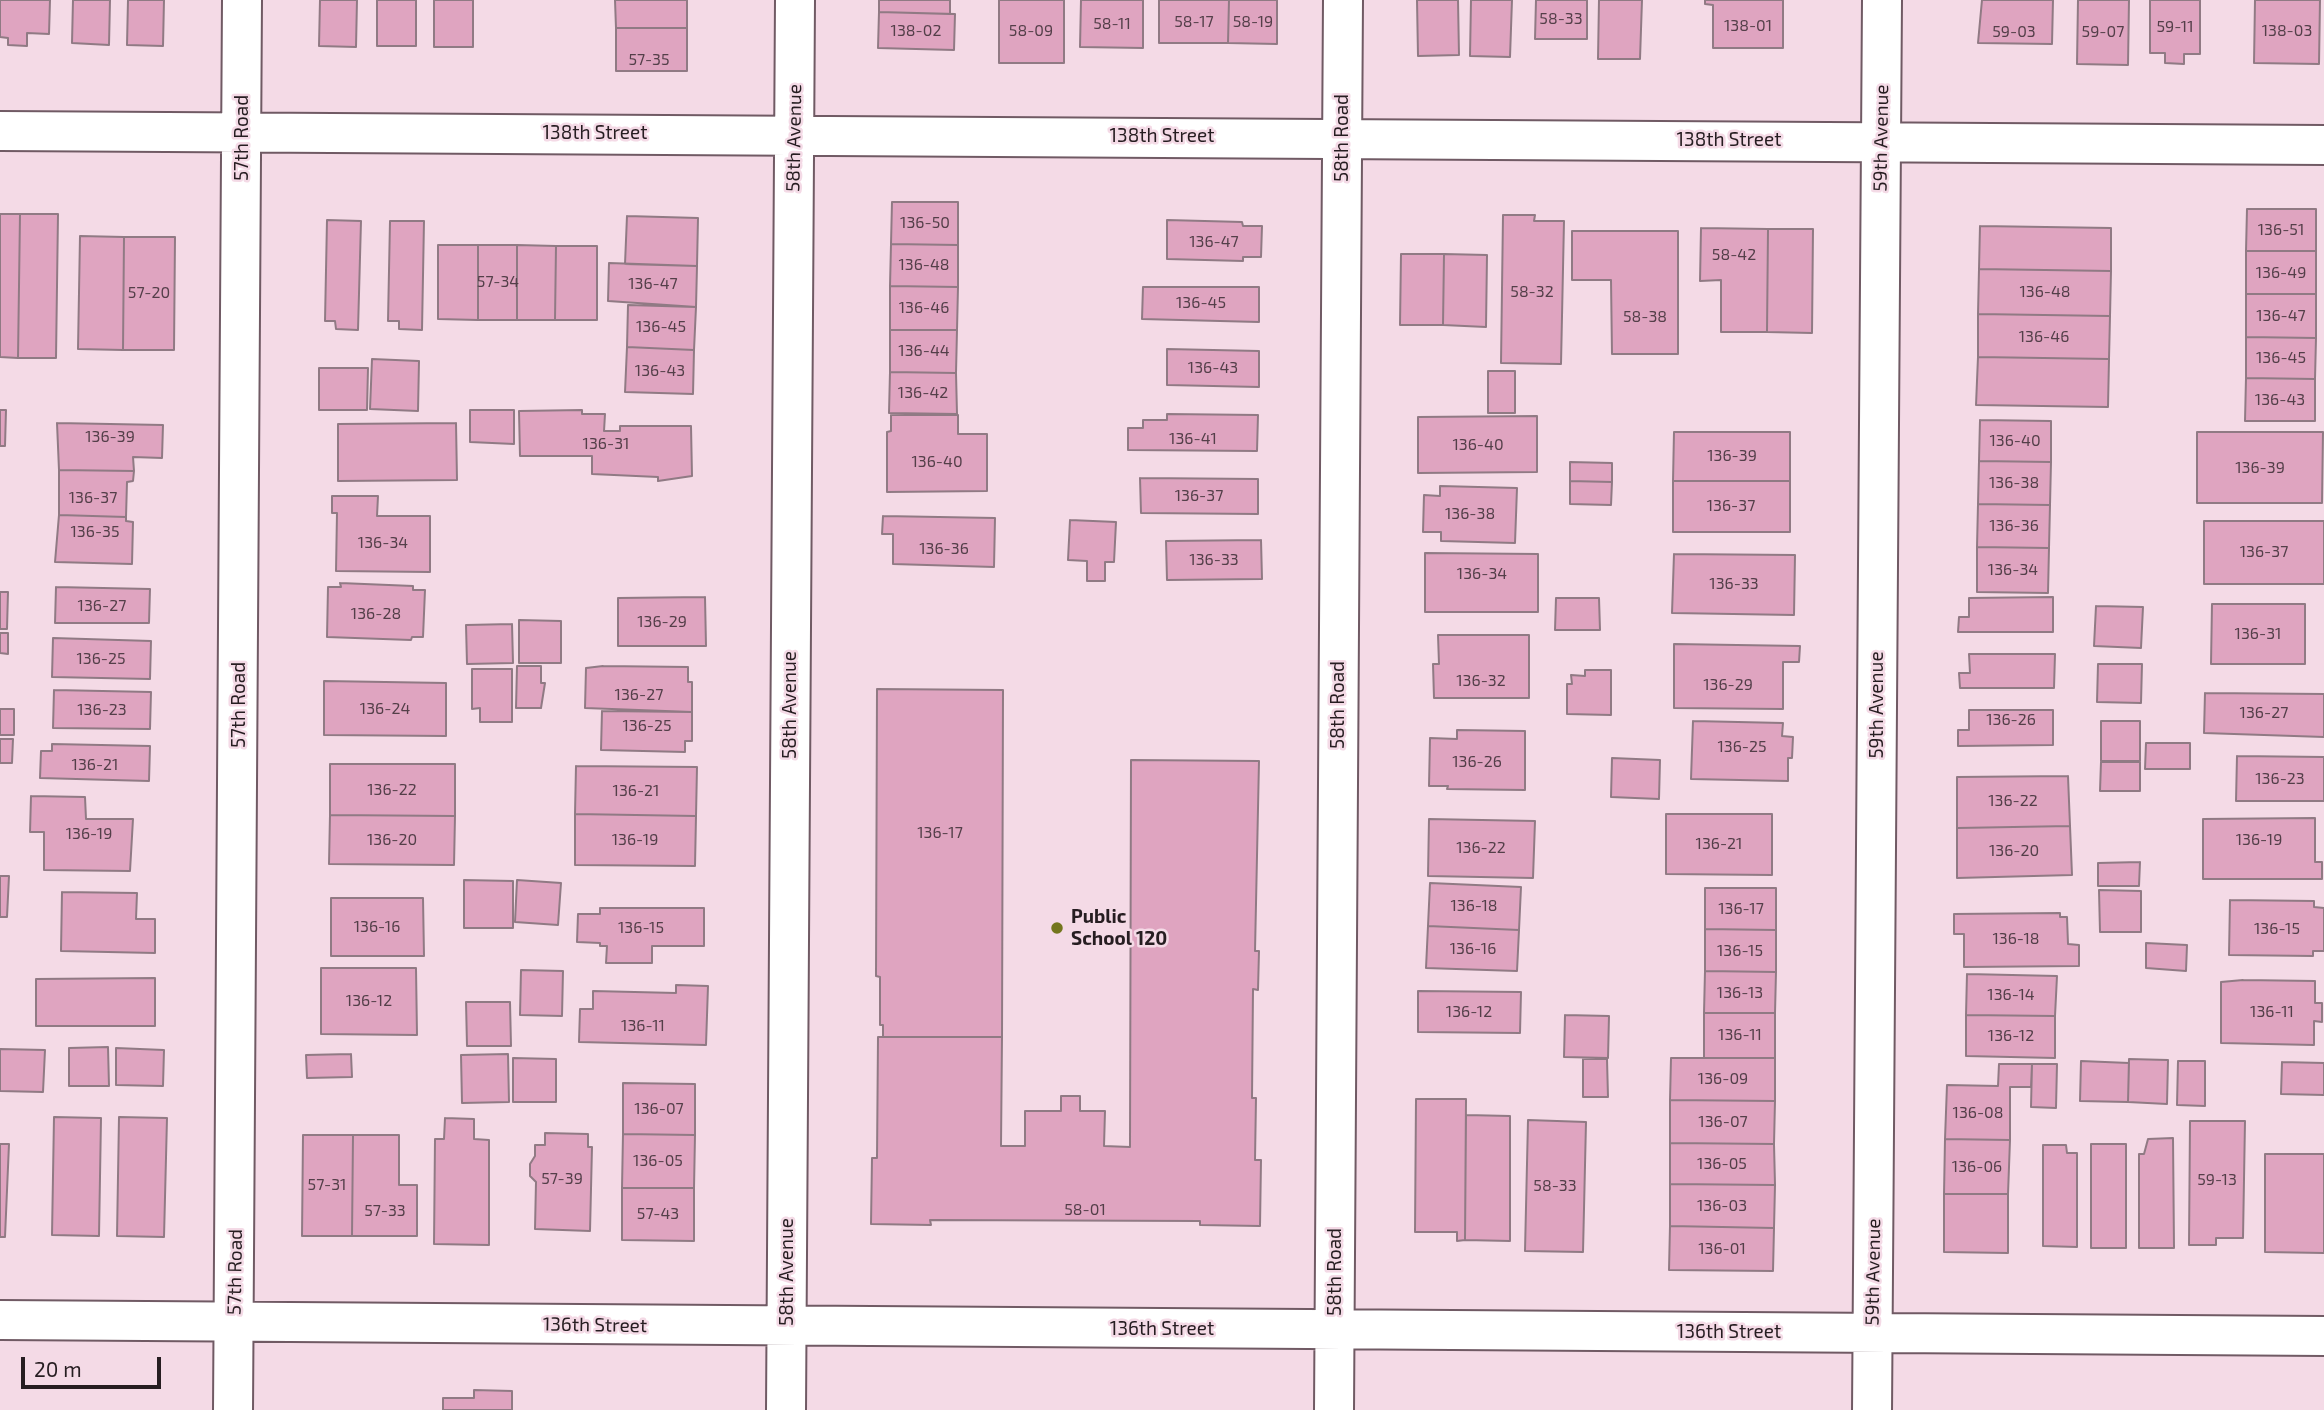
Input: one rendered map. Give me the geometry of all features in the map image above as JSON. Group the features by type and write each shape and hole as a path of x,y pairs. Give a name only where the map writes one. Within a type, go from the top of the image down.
{"street":[{"name":"57th Road","path":"233,1410 242,0"},
{"name":"58th Avenue","path":"786,1410 795,0"},
{"name":"58th Road","path":"1334,1410 1343,0"},
{"name":"59th Avenue","path":"1872,1410 1882,0"},
{"name":"138th Street","path":"0,131 2324,145"},
{"name":"136th Street","path":"0,1320 2324,1336"}],"building":[{"path":"0,0 50,0 49,34 27,33 27,46 8,45 8,38 0,37"},
{"path":"73,0 110,0 109,45 72,43"},
{"path":"128,0 164,0 163,46 127,45"},
{"path":"320,0 357,0 356,47 319,46"},
{"path":"377,0 416,0 416,46 377,46"},
{"path":"434,0 473,0 473,47 434,47"},
{"path":"615,0 687,0 687,28 616,28"},
{"path":"879,0 950,0 950,14 879,12"},
{"path":"999,0 1064,0 1064,63 999,63"},
{"path":"1081,0 1143,0 1143,48 1080,47"},
{"path":"1159,0 1229,0 1228,43 1159,43"},
{"path":"1229,0 1277,0 1277,44 1228,43"},
{"path":"1417,0 1458,0 1459,55 1418,56"},
{"path":"1471,0 1512,0 1510,57 1470,56"},
{"path":"1536,0 1587,0 1587,39 1535,39"},
{"path":"1599,0 1642,0 1640,59 1598,59"},
{"path":"1705,0 1783,0 1783,48 1713,48 1713,5 1705,4"},
{"path":"1982,0 2053,0 2052,44 1978,43"},
{"path":"2078,0 2129,0 2128,65 2077,64"},
{"path":"2150,0 2200,0 2200,54 2184,54 2184,64 2165,63 2165,53 2150,53"},
{"path":"2255,0 2320,0 2319,64 2254,63"},
{"path":"879,12 955,14 954,50 878,48"},
{"path":"616,28 687,28 687,71 616,71"},
{"path":"892,202 958,202 958,245 891,244"},
{"path":"2247,209 2316,209 2316,251 2246,251"},
{"path":"0,214 20,214 18,358 0,357"},
{"path":"20,214 58,214 56,358 18,358"},
{"path":"1503,215 1535,215 1534,221 1564,221 1561,364 1501,363"},
{"path":"627,216 698,218 697,266 625,264"},
{"path":"327,220 361,221 358,330 336,329 335,321 325,321"},
{"path":"1167,220 1242,222 1243,226 1262,226 1261,257 1243,257 1243,261 1167,259"},
{"path":"390,221 424,221 422,330 399,329 399,321 388,321"},
{"path":"1980,226 2111,228 2111,271 1979,269"},
{"path":"1701,228 1768,229 1767,332 1721,332 1721,280 1700,281"},
{"path":"1768,229 1813,229 1812,333 1767,332"},
{"path":"1572,231 1678,231 1678,354 1612,354 1611,280 1572,280"},
{"path":"80,236 124,237 123,350 78,349"},
{"path":"124,237 175,237 174,350 123,350"},
{"path":"891,244 958,245 958,287 890,286"},
{"path":"438,245 478,245 478,320 438,319"},
{"path":"478,245 517,245 517,320 478,320"},
{"path":"517,245 556,246 555,320 517,320"},
{"path":"556,246 597,246 597,320 555,320"},
{"path":"2246,251 2316,251 2316,294 2246,294"},
{"path":"1401,254 1444,254 1443,325 1400,325"},
{"path":"1444,254 1487,255 1486,327 1443,325"},
{"path":"609,263 697,266 696,307 608,301"},
{"path":"1979,269 2111,271 2110,316 1978,314"},
{"path":"890,286 958,287 957,330 890,330"},
{"path":"1143,287 1259,287 1259,322 1142,319"},
{"path":"2246,294 2316,294 2316,338 2246,337"},
{"path":"628,305 696,307 694,350 627,347"},
{"path":"1978,314 2110,316 2109,359 1978,357"},
{"path":"890,330 957,330 956,373 890,372"},
{"path":"2246,337 2316,338 2315,379 2246,378"},
{"path":"627,347 694,350 693,394 625,392"},
{"path":"1167,349 1259,351 1259,387 1167,385"},
{"path":"1978,357 2109,359 2108,407 1976,405"},
{"path":"372,359 419,361 418,411 370,409"},
{"path":"319,368 368,368 367,410 319,410"},
{"path":"1488,371 1515,371 1515,413 1488,413"},
{"path":"890,372 956,373 957,414 889,413"},
{"path":"2246,378 2315,379 2315,421 2245,421"},
{"path":"0,410 6,410 5,446 0,446"},
{"path":"470,410 514,410 514,444 470,442"},
{"path":"582,410 582,414 605,414 604,431 620,431 620,426 691,426 692,476 658,481 658,477 592,474 592,456 520,456 519,411"},
{"path":"1167,414 1258,415 1257,451 1128,450 1128,428 1143,428 1143,420 1167,420"},
{"path":"891,415 958,415 958,434 987,434 987,491 887,492 887,432 891,431"},
{"path":"1537,416 1537,472 1418,473 1418,417"},
{"path":"1980,420 2051,421 2051,462 1979,461"},
{"path":"57,423 163,425 162,458 133,457 134,471 59,470"},
{"path":"456,423 457,480 338,481 338,424"},
{"path":"1674,432 1790,432 1790,481 1673,481"},
{"path":"2197,432 2323,432 2322,503 2197,503"},
{"path":"1979,461 2051,462 2050,505 1978,504"},
{"path":"1570,462 1612,463 1612,482 1570,481"},
{"path":"59,470 134,471 133,481 127,482 126,517 59,515"},
{"path":"1140,478 1258,479 1258,514 1141,513"},
{"path":"1570,481 1612,482 1611,505 1570,504"},
{"path":"1673,481 1790,481 1790,532 1673,532"},
{"path":"1440,486 1517,488 1515,543 1441,541 1441,532 1423,532 1424,495 1440,496"},
{"path":"332,496 378,496 377,516 430,516 430,572 336,571 337,513 332,513"},
{"path":"1978,504 2050,505 2049,548 1977,547"},
{"path":"59,515 126,517 126,521 133,522 132,564 55,562"},
{"path":"883,516 995,518 994,567 893,564 893,534 882,534"},
{"path":"1070,520 1116,522 1114,562 1105,562 1105,581 1087,581 1087,561 1068,560"},
{"path":"2204,521 2324,521 2324,584 2204,584"},
{"path":"1261,540 1262,579 1167,580 1166,541"},
{"path":"1977,547 2049,548 2048,593 1977,592"},
{"path":"1425,553 1538,554 1538,612 1425,612"},
{"path":"1674,554 1795,555 1794,615 1672,613"},
{"path":"340,583 413,586 413,590 425,590 423,637 412,637 411,640 327,637 328,587 341,587"},
{"path":"56,587 150,589 149,623 55,623"},
{"path":"0,592 8,592 7,629 0,629"},
{"path":"705,597 706,646 618,646 618,598"},
{"path":"2053,597 2053,632 1958,632 1959,617 1969,617 1969,598"},
{"path":"1556,598 1599,598 1600,630 1555,630"},
{"path":"2212,604 2305,604 2305,664 2211,664"},
{"path":"2096,606 2143,607 2141,648 2094,646"},
{"path":"519,620 561,621 561,663 519,663"},
{"path":"512,624 513,663 467,664 466,625"},
{"path":"0,633 8,633 8,654 0,653"},
{"path":"1438,635 1529,635 1529,698 1434,698 1433,664 1439,664"},
{"path":"53,638 151,641 150,679 52,677"},
{"path":"1674,644 1800,646 1799,662 1783,662 1783,709 1674,708"},
{"path":"1969,654 2055,654 2054,688 1960,688 1959,673 1970,673"},
{"path":"2098,664 2142,664 2141,703 2097,702"},
{"path":"517,666 541,666 541,683 545,683 541,708 516,708"},
{"path":"688,667 688,682 692,682 692,712 585,708 586,668"},
{"path":"472,669 512,669 512,722 480,722 480,708 472,709"},
{"path":"1585,670 1611,670 1611,715 1567,714 1567,684 1572,684 1571,675 1585,676"},
{"path":"324,681 446,683 446,736 324,735"},
{"path":"877,689 1003,690 1002,1037 883,1037 883,1025 880,1025 880,977 876,976"},
{"path":"54,690 151,692 150,729 53,728"},
{"path":"2205,693 2324,694 2324,737 2204,733"},
{"path":"0,709 14,709 14,735 0,735"},
{"path":"1969,710 2053,710 2053,745 1958,746 1958,730 1969,730"},
{"path":"602,711 692,712 692,741 685,741 685,752 601,750"},
{"path":"1693,721 1783,723 1782,736 1793,737 1792,758 1788,758 1788,781 1691,779"},
{"path":"2101,721 2140,721 2140,761 2101,761"},
{"path":"1457,730 1525,731 1525,790 1447,789 1448,786 1429,786 1430,738 1457,739"},
{"path":"0,739 13,739 12,763 0,763"},
{"path":"2146,743 2190,743 2190,769 2145,769"},
{"path":"52,744 150,746 149,781 40,778 41,751 52,751"},
{"path":"2237,756 2324,757 2324,801 2236,801"},
{"path":"1612,758 1660,760 1659,799 1611,797"},
{"path":"1131,760 1259,761 1255,951 1259,951 1258,990 1253,989 1252,1098 1256,1098 1255,1160 1261,1160 1260,1226 1200,1225 1200,1221 930,1220 931,1225 871,1224 872,1158 877,1158 878,1037 1002,1037 1001,1146 1025,1146 1025,1111 1061,1111 1061,1096 1080,1096 1080,1111 1105,1111 1104,1146 1130,1147"},
{"path":"2101,762 2140,762 2140,791 2100,791"},
{"path":"330,764 455,764 455,816 330,815"},
{"path":"576,766 697,767 696,816 575,814"},
{"path":"2068,776 2070,826 1957,828 1957,777"},
{"path":"31,796 85,797 86,819 133,819 130,871 44,870 44,832 30,832"},
{"path":"575,814 696,816 695,866 575,865"},
{"path":"1666,814 1772,814 1772,875 1666,874"},
{"path":"330,815 455,816 454,865 329,864"},
{"path":"2315,818 2315,862 2322,862 2322,879 2203,879 2203,819"},
{"path":"1429,819 1535,821 1533,878 1428,876"},
{"path":"2070,826 2072,875 1957,878 1957,828"},
{"path":"2140,862 2139,886 2098,886 2098,863"},
{"path":"0,876 9,876 7,917 0,917"},
{"path":"464,880 513,881 513,928 464,928"},
{"path":"517,880 561,883 558,925 515,922"},
{"path":"1430,883 1521,887 1519,930 1428,926"},
{"path":"1705,888 1776,888 1776,930 1705,929"},
{"path":"2099,890 2141,891 2141,932 2100,932"},
{"path":"62,892 137,893 136,919 155,919 155,953 61,951"},
{"path":"331,898 423,898 424,956 331,956"},
{"path":"2230,900 2314,901 2314,907 2324,908 2324,951 2313,951 2313,956 2229,955"},
{"path":"600,908 704,908 704,946 652,946 652,963 606,963 607,946 577,942 578,914 600,914"},
{"path":"2060,913 2060,917 2067,917 2068,944 2079,945 2079,966 1964,967 1964,934 1954,934 1954,914"},
{"path":"1428,926 1519,930 1517,971 1426,968"},
{"path":"1705,929 1776,930 1776,972 1705,971"},
{"path":"2146,943 2187,945 2186,971 2146,968"},
{"path":"321,968 416,968 417,1035 321,1034"},
{"path":"521,970 563,971 562,1016 520,1015"},
{"path":"1705,971 1776,972 1775,1013 1704,1013"},
{"path":"1967,974 2057,976 2055,1016 1966,1015"},
{"path":"155,978 155,1026 36,1026 36,979"},
{"path":"2315,981 2315,1003 2322,1003 2322,1022 2314,1021 2314,1045 2221,1043 2221,982"},
{"path":"676,985 708,986 706,1045 579,1042 580,1009 593,1009 593,991 676,993"},
{"path":"1418,991 1521,992 1520,1033 1418,1032"},
{"path":"466,1002 510,1002 511,1046 467,1046"},
{"path":"1704,1013 1775,1013 1775,1058 1704,1058"},
{"path":"1565,1015 1609,1016 1608,1058 1564,1057"},
{"path":"1966,1015 2055,1016 2055,1058 1966,1056"},
{"path":"108,1047 109,1086 69,1086 69,1048"},
{"path":"116,1048 164,1050 163,1086 116,1085"},
{"path":"0,1049 45,1050 43,1092 0,1091"},
{"path":"351,1054 352,1077 307,1078 306,1055"},
{"path":"508,1054 509,1102 462,1103 461,1055"},
{"path":"513,1058 556,1059 556,1102 513,1102"},
{"path":"1671,1058 1775,1058 1775,1101 1670,1100"},
{"path":"1583,1059 1607,1059 1608,1097 1583,1097"},
{"path":"2129,1059 2168,1060 2167,1104 2128,1102"},
{"path":"2081,1061 2129,1063 2128,1102 2080,1101"},
{"path":"2178,1061 2205,1061 2205,1106 2177,1105"},
{"path":"2282,1062 2324,1063 2324,1095 2281,1094"},
{"path":"1999,1064 2032,1064 2031,1087 2010,1087 2010,1140 1945,1139 1947,1085 1998,1086"},
{"path":"2032,1064 2057,1064 2056,1108 2031,1107"},
{"path":"623,1083 695,1084 695,1135 623,1134"},
{"path":"1416,1099 1466,1099 1465,1240 1457,1241 1457,1232 1415,1232"},
{"path":"1670,1100 1775,1101 1774,1144 1670,1143"},
{"path":"1466,1115 1510,1116 1510,1241 1465,1240"},
{"path":"54,1117 101,1118 99,1236 52,1235"},
{"path":"119,1117 167,1118 164,1237 117,1236"},
{"path":"445,1118 474,1119 474,1139 489,1140 489,1245 434,1244 435,1139 444,1139"},
{"path":"1528,1120 1586,1122 1583,1252 1525,1251"},
{"path":"2190,1121 2245,1121 2243,1238 2216,1238 2216,1245 2189,1245"},
{"path":"545,1133 588,1134 588,1147 592,1147 590,1231 535,1229 536,1182 530,1176 530,1164 535,1156 535,1145 545,1145"},
{"path":"623,1134 695,1135 694,1188 622,1188"},
{"path":"303,1135 353,1135 352,1236 302,1236"},
{"path":"353,1135 399,1135 399,1185 417,1185 417,1236 352,1236"},
{"path":"2173,1138 2174,1248 2139,1248 2139,1154 2144,1154 2148,1139"},
{"path":"1945,1139 2010,1140 2008,1194 1944,1194"},
{"path":"1670,1143 1774,1144 1775,1185 1670,1184"},
{"path":"0,1144 9,1144 5,1237 0,1237"},
{"path":"2091,1144 2126,1144 2126,1248 2091,1248"},
{"path":"2043,1145 2066,1145 2067,1153 2077,1153 2077,1247 2043,1246"},
{"path":"2265,1154 2324,1154 2324,1253 2265,1252"},
{"path":"1670,1184 1775,1185 1774,1228 1670,1226"},
{"path":"622,1188 694,1188 694,1241 622,1240"},
{"path":"1944,1194 2008,1194 2008,1253 1944,1252"},
{"path":"1670,1226 1774,1228 1773,1271 1669,1270"},
{"path":"474,1390 512,1391 512,1410 443,1410 443,1398 474,1398"}],"place":[{"name":"Public School 120","path":"1057,928"}]}
